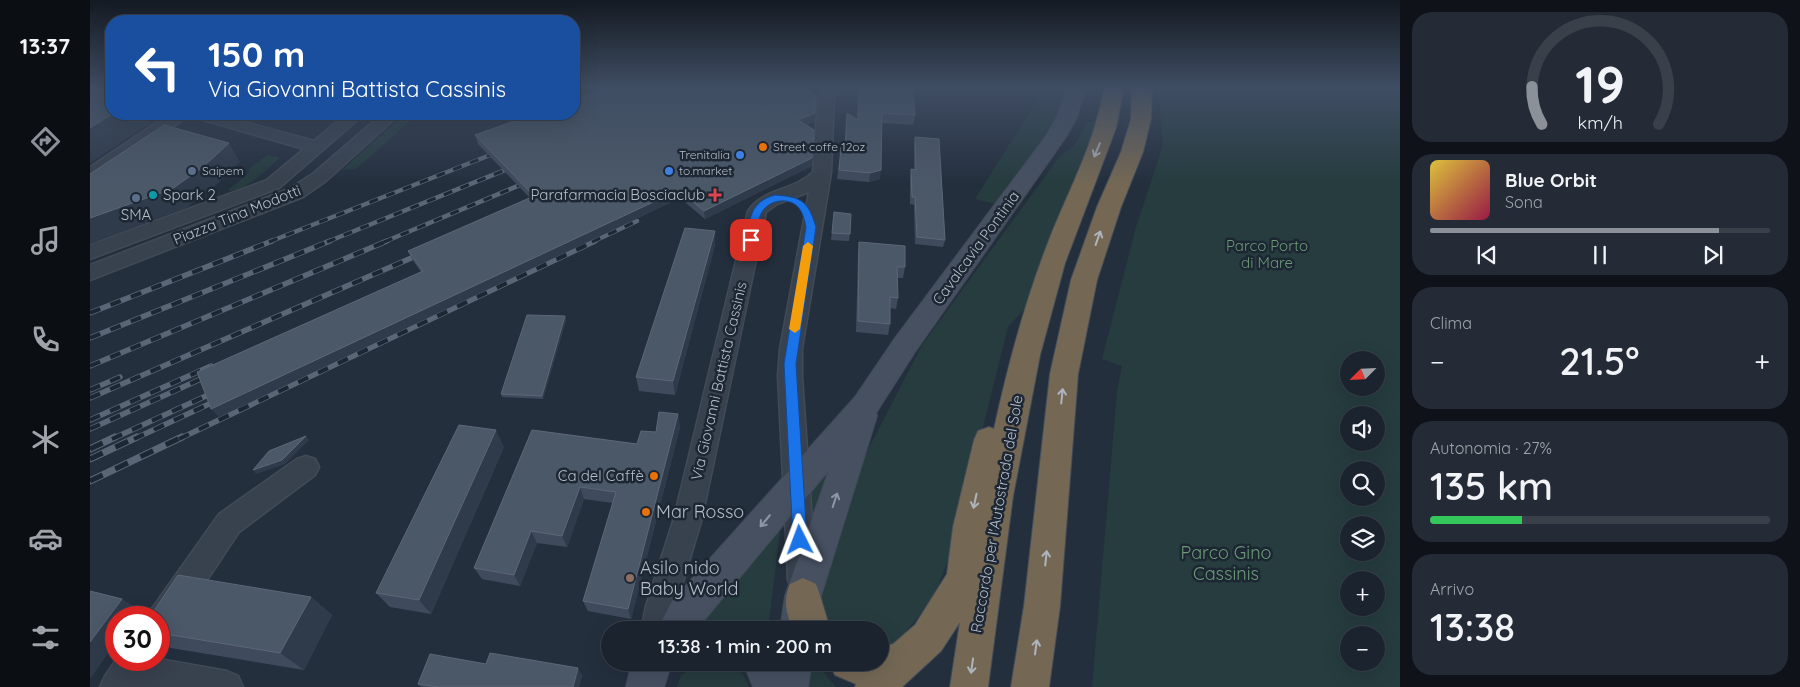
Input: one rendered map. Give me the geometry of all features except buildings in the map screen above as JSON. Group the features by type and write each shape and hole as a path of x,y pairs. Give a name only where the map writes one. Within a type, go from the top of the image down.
{"highway":[{"name":"Raccordo per l'Autostrada del Sole","path":"969,687 1004,457 1021,376 1038,309 1064,231 1109,119"},
{"path":"1030,687 1042,606 1064,374 1084,280 1109,207 1132,152 1141,119"},
{"path":"874,687 928,638 940,621 964,578 970,527 1008,359 1014,340 1034,318 1038,309"},
{"path":"889,665 906,658"}],"street":[{"path":"801,613 797,484 790,364 811,227 822,173 824,119"},
{"name":"Cavalcavia Pontinia","path":"797,484 866,405 905,345 1056,137 1066,119"},
{"path":"90,176 172,120"},
{"path":"225,120 322,142 348,141"},
{"path":"90,252 273,184 285,182 322,142 349,120"},
{"name":"Piazza Tina Modotti","path":"90,273 302,190 385,120"},
{"name":"Via Giovanni Battista Cassinis","path":"658,621 688,518 757,211 764,203 803,190 812,184 822,173"},
{"path":"775,198 790,199 801,204 806,210 811,227"},
{"name":"Cavalcavia Pontinia","path":"801,613 866,405"},
{"path":"170,609 228,523 306,467"},
{"path":"681,621 797,484"},
{"path":"767,671 772,687"},
{"path":"789,687 792,671"},
{"path":"127,672 227,687"}],"green space":[{"path":"1025,119 1056,119 1047,137 996,204 975,199"},
{"path":"1099,119 1028,305 1008,327 953,547 933,599 903,635 889,646 889,621 828,621 824,613 821,593 855,475 922,345 1060,156 1074,146 1087,123"},
{"name":"Parco Gino Cassinis","path":"1161,119 1400,119 1400,687 1092,687 1117,391 1122,366 1102,359 1136,227 1163,145"},
{"path":"398,120 411,120 356,169 342,170"},
{"path":"268,155 280,158 248,184 241,188 228,190 247,175 251,167"},
{"path":"843,445 809,538 809,486"},
{"path":"782,515 769,621 704,621"},
{"path":"688,671 740,671 749,687 677,687 681,676"},
{"path":"804,671 823,671 836,687 801,687"}],"railway":[{"path":"269,242 503,150"},
{"path":"327,242 515,166"},
{"path":"384,242 532,180"},
{"path":"592,242 637,221"},
{"path":"90,313 272,241"},
{"path":"90,338 330,241"},
{"path":"90,366 387,241"},
{"path":"179,439 595,241"},
{"path":"90,398 425,252"},
{"path":"90,420 211,366"},
{"path":"90,429 212,374"},
{"path":"90,390 120,377"},
{"path":"112,439 219,390"},
{"path":"134,439 222,398"},
{"path":"90,449 115,437"},
{"path":"90,459 137,437"},
{"path":"90,481 182,437"}],"slow traffic":[{"path":"795,329 808,246"}],"place":[{"name":"Street coffe 12oz","path":"763,147"},
{"name":"Trenitalia","path":"740,155"},
{"name":"Saipem","path":"192,171"},
{"name":"to.market","path":"669,171"},
{"name":"Spark 2","path":"153,195"},
{"name":"Parafarmacia Bosciaclub","path":"715,195"},
{"name":"SMA","path":"136,198"},
{"name":"Ca del Caffè","path":"654,476"},
{"name":"Mar Rosso","path":"646,512"},
{"name":"Asilo nido Baby World","path":"630,578"}],"route":[{"path":"751,240 757,211 760,206 769,200 775,198 790,199 801,204 806,210 811,227 790,364 800,540"}],"park label":[{"name":"Parco Porto di Mare","path":"1267,254"}]}
